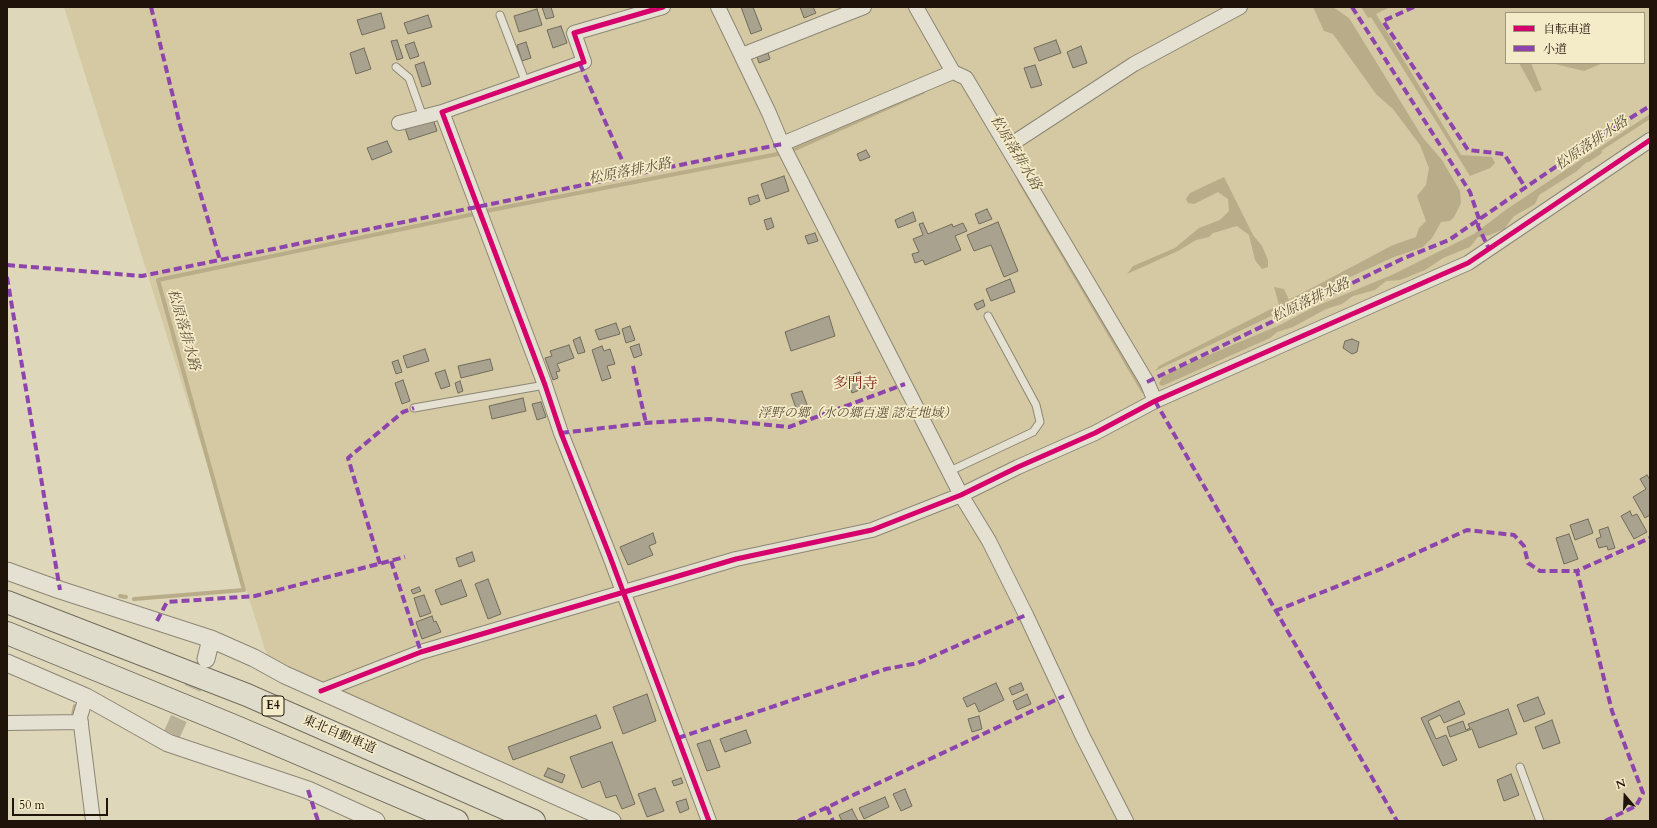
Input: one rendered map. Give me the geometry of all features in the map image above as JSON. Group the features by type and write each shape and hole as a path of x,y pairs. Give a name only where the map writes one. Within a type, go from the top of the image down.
{"highway":[{"name":"東北自動車道","path":"7,602 247,695 534,821"},
{"path":"7,633 269,741 457,821"}],"street":[{"path":"399,123 442,112 584,62 574,33 663,7"},
{"path":"718,7 782,144 961,495 989,542 1016,595 1083,737 1126,821"},
{"path":"742,56 864,7"},
{"path":"916,7 953,72 966,78 1147,382 1155,402"},
{"path":"1007,147 1134,64 1240,7"},
{"path":"782,144 953,72"},
{"path":"442,112 545,385 561,433 610,554 623,593 709,821"},
{"path":"321,691 421,652 623,593 736,558 872,530 961,495 1018,467 1095,433 1155,402 1468,263 1650,140"},
{"path":"7,570 60,590 211,639 321,691 612,821"},
{"path":"206,659 211,639"},
{"path":"7,663 86,697 170,738 308,790 376,821"},
{"path":"86,697 80,717 93,821"},
{"path":"7,724 81,722"}],"lane":[{"path":"500,15 526,83"},
{"path":"396,67 410,78 423,117"},
{"path":"950,471 1033,432 1040,422 1036,405 988,316"},
{"path":"414,408 545,385"},
{"path":"1520,767 1540,821"}],"green space":[{"name":"浮野の郷（水の郷百選 認定地域）","path":"64,7 1650,7 1650,821 599,821 268,659"}],"shaded area":[{"path":"1313,7 1333,7 1349,18 1423,138 1442,160 1460,191 1461,203 1454,217 1450,221 1441,222 1432,238 1423,247 1394,257 1337,283 1155,371 1159,366 1279,305 1274,287 1284,289 1289,300 1393,245 1416,237 1419,228 1426,221 1417,196 1426,185 1429,168 1420,145 1393,109 1376,94 1333,34 1324,31"},
{"path":"1361,7 1390,7 1376,14 1461,155 1492,157 1495,163 1490,168 1470,176 1371,17 1368,18"},
{"path":"1520,64 1531,64 1542,90 1535,92"},
{"path":"1555,64 1601,64 1584,71"},
{"path":"1650,114 1650,119 1593,156 1577,171 1539,195 1535,204 1514,216 1504,229 1490,235 1478,237 1470,247 1443,258 1425,270 1400,280 1386,281 1375,290 1353,296 1342,304 1326,309 1293,327 1277,332 1270,338 1162,386 1159,384 1162,377 1185,365 1280,325 1312,308 1394,274 1474,234 1507,209"},
{"path":"1224,177 1253,235 1262,246 1268,260 1268,267 1262,269 1255,260 1249,235 1237,226 1213,233 1209,237 1196,240 1178,251 1127,274 1133,266 1175,248 1199,228 1220,220 1229,211 1228,199 1218,192 1194,204 1188,203 1186,199 1190,193"}],"building":[{"path":"542,7 551,7 554,17 546,19"},
{"path":"741,7 753,7 762,30 751,34"},
{"path":"800,7 813,7 816,13 804,18"},
{"path":"537,9 542,25 519,32 514,16"},
{"path":"381,13 385,28 362,35 357,20"},
{"path":"428,15 432,27 408,34 404,23"},
{"path":"561,26 567,43 553,48 547,30"},
{"path":"397,40 403,58 397,60 391,41"},
{"path":"1056,40 1061,53 1039,61 1034,48"},
{"path":"414,42 419,56 410,59 405,45"},
{"path":"526,42 531,58 522,61 517,45"},
{"path":"1081,46 1087,63 1073,68 1067,52"},
{"path":"364,48 371,69 356,74 350,53"},
{"path":"768,53 770,59 759,63 757,57"},
{"path":"424,62 431,84 422,87 415,65"},
{"path":"1035,65 1042,85 1031,88 1024,68"},
{"path":"433,119 437,131 409,140 405,128"},
{"path":"387,141 392,152 372,160 367,148"},
{"path":"866,150 870,157 860,161 857,154"},
{"path":"784,176 789,191 766,199 761,184"},
{"path":"758,195 760,201 750,205 748,198"},
{"path":"987,209 992,219 979,224 975,214"},
{"path":"913,212 916,221 898,228 895,220"},
{"path":"771,218 774,227 767,230 764,220"},
{"path":"998,222 1018,271 1004,277 991,245 974,251 967,235"},
{"path":"923,223 928,234 952,224 953,227 963,223 967,231 955,236 961,250 925,265 923,260 915,263 912,254 919,252 913,239 923,235 919,224"},
{"path":"815,233 818,241 808,244 805,236"},
{"path":"1010,279 1015,292 991,301 986,289"},
{"path":"983,300 985,306 977,310 974,304"},
{"path":"829,316 835,336 791,351 785,332"},
{"path":"616,323 620,334 599,340 595,330"},
{"path":"630,326 635,340 626,343 622,329"},
{"path":"580,337 585,352 578,354 573,340"},
{"path":"1352,339 1359,342 1357,352 1352,354 1343,348 1345,341"},
{"path":"639,344 642,355 634,358 630,347"},
{"path":"569,345 574,358 557,364 560,371 556,372 558,378 553,380 545,358 552,356 550,351"},
{"path":"602,346 604,351 610,349 615,364 607,366 611,378 602,381 592,350"},
{"path":"425,349 429,361 407,368 403,356"},
{"path":"490,359 493,370 461,378 458,366"},
{"path":"398,360 402,372 396,374 392,362"},
{"path":"445,370 450,386 441,389 435,373"},
{"path":"860,372 865,388 852,393 846,377"},
{"path":"403,380 410,401 402,404 395,383"},
{"path":"460,381 463,391 458,393 455,383"},
{"path":"802,391 808,407 797,411 791,394"},
{"path":"523,398 526,411 492,419 489,406"},
{"path":"541,402 546,417 537,420 532,404"},
{"path":"1647,475 1650,480 1650,515 1645,518 1633,497 1646,489 1640,479"},
{"path":"1630,511 1632,516 1637,514 1647,532 1634,539 1621,516"},
{"path":"1588,519 1593,533 1575,540 1570,525"},
{"path":"1608,527 1615,548 1608,550 1607,546 1599,548 1596,539 1601,537 1599,530"},
{"path":"653,533 656,543 649,546 653,555 628,565 620,547"},
{"path":"1569,534 1578,559 1564,564 1556,538"},
{"path":"472,552 475,561 459,567 456,558"},
{"path":"488,579 501,614 488,619 475,584"},
{"path":"461,580 467,596 441,605 435,590"},
{"path":"419,587 421,591 413,594 411,590"},
{"path":"424,595 431,613 420,617 414,598"},
{"path":"432,616 441,632 422,639 416,622"},
{"path":"996,683 1004,700 979,712 975,703 967,707 963,698"},
{"path":"1021,683 1024,690 1012,695 1009,688"},
{"path":"647,694 656,721 623,734 613,707"},
{"path":"1027,694 1031,704 1017,710 1013,701"},
{"path":"1538,697 1545,714 1524,722 1517,705"},
{"path":"1459,701 1465,714 1444,723 1440,715 1428,721 1436,739 1446,735 1457,760 1443,766 1421,718"},
{"path":"1508,709 1517,734 1479,748 1472,729 1450,737 1447,727 1463,721 1466,730 1470,728 1468,724"},
{"path":"596,715 601,728 513,760 508,747"},
{"path":"979,716 982,729 972,732 968,719"},
{"path":"1552,720 1560,743 1543,749 1535,727"},
{"path":"746,730 751,743 725,752 720,739"},
{"path":"710,740 720,767 707,771 697,744"},
{"path":"612,742 635,804 622,809 616,795 606,798 600,781 582,788 570,757"},
{"path":"548,768 565,775 562,783 544,776"},
{"path":"1511,774 1519,795 1504,801 1497,780"},
{"path":"681,778 683,783 674,786 672,781"},
{"path":"655,788 664,811 647,817 638,794"},
{"path":"905,789 912,806 901,811 893,794"},
{"path":"885,797 889,807 864,819 859,808"},
{"path":"686,799 689,809 680,813 676,802"},
{"path":"852,809 858,821 842,821 839,815"}],"waterway":[{"name":"松原落排水路","path":"795,149 923,92"},
{"name":"松原落排水路","path":"1588,160 1600,152"},
{"name":"松原落排水路","path":"486,211 778,154"},
{"name":"松原落排水路","path":"1019,180 1143,391"},
{"name":"松原落排水路","path":"134,599 244,590 158,280 474,214"},
{"name":"松原落排水路","path":"120,596 126,597"},
{"name":"松原落排水路","path":"73,715 75,706"}],"tunnel":[{"path":"172,734 203,665"}],"marked path":[{"path":"151,7 180,125 220,260"},
{"path":"1352,7 1470,192 1479,219 1478,226 1489,249"},
{"path":"1414,7 1383,21 1468,150 1504,154 1525,187"},
{"path":"580,64 629,176"},
{"path":"1147,382 1402,259 1449,240 1599,137 1650,106"},
{"path":"7,265 142,276 782,144"},
{"path":"7,277 60,590"},
{"path":"633,366 646,423"},
{"path":"561,433 646,423 710,419 789,427 905,384"},
{"path":"1155,401 1397,821"},
{"path":"380,564 348,458 403,412 414,408"},
{"path":"1275,611 1383,568 1467,530 1514,535 1524,546 1528,563 1540,571 1577,571"},
{"path":"1605,821 1636,806 1643,793 1612,711 1577,571 1650,538"},
{"path":"157,621 167,602 255,596 405,557"},
{"path":"391,561 421,652"},
{"path":"678,738 886,669 918,663 1026,615"},
{"path":"798,821 1064,696"},
{"path":"308,790 318,821"},
{"path":"827,807 833,821"}],"cycle path":[{"path":"663,7 574,33 584,62 442,112 545,385 561,433 609,554 709,821"},
{"path":"321,691 421,652 736,559 872,530 961,495 1018,467 1095,433 1155,401 1468,263 1650,140"}],"district":[{"name":"多門寺","path":"855,385"}]}
